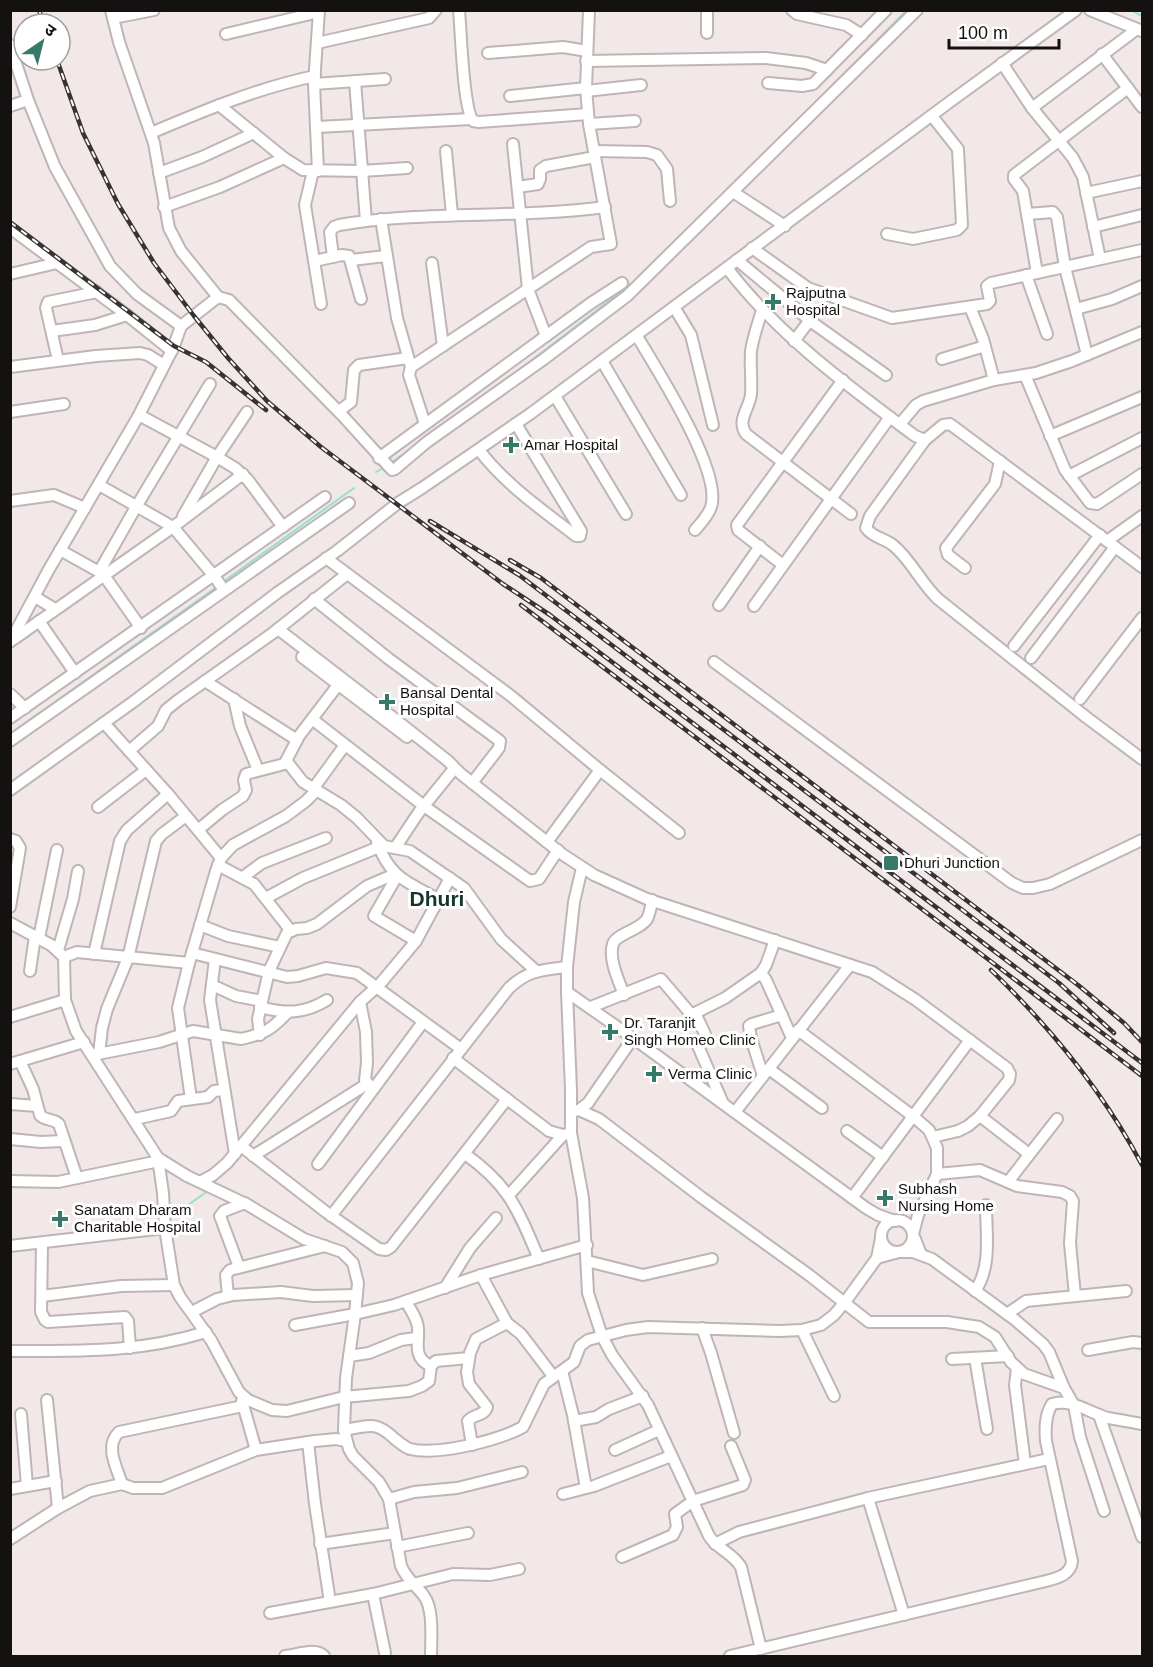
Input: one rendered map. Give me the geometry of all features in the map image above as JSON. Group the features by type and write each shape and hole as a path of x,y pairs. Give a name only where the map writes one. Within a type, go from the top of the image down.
{"street":[{"path":"154,10 112,14 151,133 164,207 169,228 176,243 218,297 229,300 339,411 384,462 395,470 426,442 544,359 627,296 917,10"},
{"path":"317,43 429,18 436,10"},
{"path":"459,10 464,82 471,119"},
{"path":"339,411 351,402 354,370 359,365 410,363 443,346 591,248 611,244 589,119 586,89 589,10"},
{"path":"707,10 707,33"},
{"path":"792,10 797,14 846,25 862,35"},
{"path":"768,83 810,86 886,10"},
{"path":"10,790 104,723 398,503 479,450 637,336 1076,10"},
{"path":"1090,10 1140,30"},
{"path":"226,34 319,11 314,80 317,127 315,171 305,206 321,304"},
{"path":"1032,108 1102,54 1140,30"},
{"path":"10,45 28,100 55,166 114,272 137,294 181,326"},
{"path":"488,53 563,47 586,56 766,58 806,63 827,70"},
{"path":"1102,54 1143,107"},
{"path":"1002,63 1032,108 1078,165 1100,259"},
{"path":"151,133 284,82 385,79"},
{"path":"355,81 366,221"},
{"path":"510,96 641,85"},
{"path":"1047,334 1031,274 1023,190 1014,179 1014,175 1128,88"},
{"path":"10,106 28,100"},
{"path":"219,105 284,158 303,170 362,171 407,168"},
{"path":"887,234 913,238 957,230 962,225 958,149 932,116"},
{"path":"317,127 471,119 479,122 589,119 635,121"},
{"path":"159,173 202,157 254,133"},
{"path":"513,144 528,289 546,336"},
{"path":"446,151 452,215"},
{"path":"518,187 538,184 540,170 546,166 595,154 647,152 657,155 667,170 670,201"},
{"path":"164,207 220,187 284,158"},
{"path":"1086,193 1143,181"},
{"path":"733,192 785,226"},
{"path":"333,257 331,229 339,225 381,219 567,212 605,207"},
{"path":"1027,214 1055,213 1057,217 1065,267 1087,355"},
{"path":"1093,227 1143,215"},
{"path":"381,219 397,318 410,363 409,375 425,424"},
{"path":"10,228 172,351"},
{"path":"753,248 808,288 892,318 990,303 988,284 1143,250"},
{"path":"314,261 346,255 351,260 361,299"},
{"path":"351,260 386,256"},
{"path":"737,260 810,320 886,375"},
{"path":"432,262 443,346"},
{"path":"10,274 57,263"},
{"path":"727,268 762,310 794,341 895,421 925,440"},
{"path":"384,462 425,424 622,283"},
{"path":"1076,309 1112,299 1143,286"},
{"path":"58,360 46,308 48,302 97,292"},
{"path":"11,641 60,550 139,415 172,351 181,326 218,297"},
{"path":"674,307 690,335 713,425"},
{"path":"970,307 985,346 994,380"},
{"path":"762,310 753,337 751,394 749,405 743,416 742,429 851,514"},
{"path":"52,331 95,325 127,315"},
{"path":"794,341 810,320"},
{"path":"754,606 831,500 895,421 916,405 994,380 1036,373 1143,332"},
{"path":"637,336 681,411 705,464 710,482 711,506 695,530"},
{"path":"942,360 985,346"},
{"path":"10,367 58,360 140,353 164,365"},
{"path":"602,361 681,495"},
{"path":"1025,375 1069,476 1090,503 1097,504 1143,474"},
{"path":"783,565 738,530 737,525 843,380"},
{"path":"101,573 136,507 210,384"},
{"path":"555,396 626,514"},
{"path":"1050,436 1143,397"},
{"path":"10,412 64,404"},
{"path":"176,524 247,412"},
{"path":"139,415 217,457 243,474 283,527"},
{"path":"1143,567 946,423 925,440 870,516 866,528 870,534 894,546 925,587 938,599 1086,717 1143,759"},
{"path":"479,450 511,486 576,536 580,536 581,531 516,424"},
{"path":"1069,476 1143,438"},
{"path":"965,568 948,555 946,548 995,484 1000,461"},
{"path":"11,641 101,573 176,524 243,474"},
{"path":"99,485 136,507 176,524 219,583"},
{"path":"10,501 54,495 85,508"},
{"path":"10,741 219,583 283,527 325,497"},
{"path":"10,718 141,628 349,503"},
{"path":"1014,646 1107,541 1143,516"},
{"path":"1031,658 1107,541"},
{"path":"719,605 760,546"},
{"path":"60,550 101,573 141,628"},
{"path":"326,558 511,696 679,833"},
{"path":"129,751 158,726 166,710 275,631 347,574"},
{"path":"35,597 56,609"},
{"path":"314,599 388,659 500,741 499,748 472,783"},
{"path":"1080,699 1143,618"},
{"path":"39,621 75,673"},
{"path":"275,631 338,685 472,783 582,868 631,893 883,977 1001,1063 1010,1074 1005,1086 980,1116 958,1131 933,1137"},
{"path":"275,631 399,722 448,761 457,772"},
{"path":"714,662 1012,883 1023,888 1050,884 1143,840"},
{"path":"205,681 297,740"},
{"path":"285,763 297,740 338,685"},
{"path":"10,694 25,708"},
{"path":"234,699 240,726 258,770"},
{"path":"312,719 424,806 530,881 539,879 558,850"},
{"path":"104,723 168,794 220,861 254,884 291,931"},
{"path":"191,1099 178,1008 190,958 220,861 233,846 286,816 306,801 345,745"},
{"path":"198,830 243,796 246,789 244,777 246,774 285,763 290,765 303,782 349,812 377,843 389,867 396,875 438,899"},
{"path":"98,807 146,770"},
{"path":"548,842 600,770"},
{"path":"395,848 424,806 457,772"},
{"path":"94,954 120,842 127,830 168,794"},
{"path":"96,1054 107,1009 128,958 156,841 186,816"},
{"path":"243,877 262,863 326,838"},
{"path":"10,839 16,841 20,848 10,907"},
{"path":"266,898 377,843 410,851 470,894 501,939 536,971"},
{"path":"30,971 57,850"},
{"path":"509,1195 567,1134 575,1111 567,967 575,895 582,868"},
{"path":"78,871 61,954 65,1000 70,1017 84,1042 96,1054 158,1160 174,1285 180,1298 206,1332 239,1392 256,1450"},
{"path":"260,1035 258,1019 269,971 285,937 291,931 317,924 367,886 396,875"},
{"path":"396,875 374,916 416,941"},
{"path":"200,1182 220,1170 238,1150 360,1002 376,988 416,941 450,878"},
{"path":"624,995 615,967 612,946 615,940 645,921 649,916 652,900"},
{"path":"10,923 37,937 61,954 73,952 128,958 215,959 291,977 326,968 362,975 423,1022 507,1099 549,1131 567,1134"},
{"path":"200,926 228,936 280,947"},
{"path":"591,1007 661,979 687,1011 695,1013 725,998 761,973 775,940"},
{"path":"215,959 210,1000 214,1034 238,1150"},
{"path":"735,1112 850,965"},
{"path":"331,1216 509,988 525,975 536,971 567,967"},
{"path":"761,973 782,1015 795,1034 914,1117 929,1130 933,1137 937,1148 937,1174 918,1215 913,1239 908,1248 877,1258"},
{"path":"212,985 236,996 287,1013 305,1011 327,1000"},
{"path":"567,992 591,1007 852,1198 878,1215 909,1226 921,1254"},
{"path":"10,1017 65,1000"},
{"path":"360,1002 366,1032 365,1077 370,1086"},
{"path":"96,1054 159,1042 193,1031 241,1039 260,1035 268,1031 287,1013"},
{"path":"695,1013 705,1034 705,1038 699,1042 698,1046 722,1102"},
{"path":"782,1015 749,1026 751,1038 766,1072 822,1108"},
{"path":"318,1164 370,1086 423,1022"},
{"path":"575,1111 598,1090 633,1038"},
{"path":"852,1198 970,1040"},
{"path":"77,1178 58,1124 56,1121 43,1118 33,1089 15,1063 84,1042"},
{"path":"253,1156 370,1086"},
{"path":"135,1119 171,1111 176,1102 208,1097 214,1091 224,1090"},
{"path":"238,1150 253,1156 331,1216 379,1248 388,1250 507,1099"},
{"path":"10,1104 37,1106"},
{"path":"575,1111 599,1119 862,1317 873,1323 947,1322 979,1327 996,1337 1017,1368 1030,1377 1064,1388"},
{"path":"980,1116 1029,1154"},
{"path":"1008,1182 1057,1119"},
{"path":"847,1131 883,1157"},
{"path":"567,1134 582,1188 588,1293 602,1336 612,1355 643,1396 714,1544 734,1557 741,1567 761,1649"},
{"path":"10,1139 41,1142 63,1141"},
{"path":"465,1154 486,1170 509,1195 539,1259"},
{"path":"10,1181 36,1182 77,1178 158,1160 245,1203 288,1230 342,1252 353,1263 358,1283 344,1397 345,1436 353,1456 379,1482 389,1499 401,1566 405,1576 425,1596 428,1604 431,1629 430,1656"},
{"path":"937,1174 980,1170 1027,1188 1062,1192 1070,1196 1073,1202 1070,1243 1074,1296"},
{"path":"239,1267 220,1216 224,1211 245,1203"},
{"path":"975,1291 986,1269 986,1205"},
{"path":"878,1215 882,1235 890,1250 921,1254 1007,1314 1031,1333 1049,1352 1074,1405 1080,1437 1104,1511"},
{"path":"10,1539 58,1508 90,1491 122,1485 133,1488 162,1488 256,1450 336,1439 376,1425 412,1449 458,1448 472,1445 524,1427 544,1384 574,1362 583,1342 602,1336 636,1328 762,1331 802,1330 821,1325 845,1302 877,1258 887,1224 918,1215"},
{"path":"445,1288 470,1248 496,1218"},
{"path":"10,1246 165,1228"},
{"path":"42,1243 42,1317 48,1322 125,1317 128,1320 130,1348"},
{"path":"295,1325 356,1314 406,1301 481,1275 587,1245"},
{"path":"228,1296 226,1275 230,1270 326,1246"},
{"path":"586,1261 643,1275 712,1259"},
{"path":"481,1275 507,1323 521,1334 557,1373 574,1421 586,1488"},
{"path":"42,1296 99,1288 152,1284 174,1285"},
{"path":"1007,1314 1026,1301 1126,1290"},
{"path":"192,1312 228,1296 281,1292 313,1296 357,1295"},
{"path":"406,1301 418,1325 416,1338 423,1360 431,1366"},
{"path":"472,1445 468,1421 486,1410 487,1407 469,1384 467,1372 469,1358 476,1339 507,1323"},
{"path":"702,1328 734,1433"},
{"path":"802,1330 834,1396"},
{"path":"10,1351 100,1351 177,1341 206,1332"},
{"path":"349,1356 369,1353 402,1340 416,1338"},
{"path":"1088,1350 1133,1342 1143,1343"},
{"path":"952,1359 1008,1356"},
{"path":"239,1392 254,1403 280,1411 294,1410 344,1397 417,1389 429,1381 431,1366 436,1361 469,1358"},
{"path":"975,1358 987,1429"},
{"path":"1017,1368 1014,1379 1025,1464"},
{"path":"574,1421 596,1417 609,1409 643,1396"},
{"path":"47,1400 58,1508"},
{"path":"730,1656 1058,1578 1070,1570 1072,1561 1049,1459 1046,1422 1050,1407 1059,1402 1099,1415 1143,1424"},
{"path":"122,1485 111,1445 119,1432 243,1406"},
{"path":"21,1414 27,1486"},
{"path":"1099,1415 1143,1537"},
{"path":"615,1450 659,1430"},
{"path":"308,1442 330,1602"},
{"path":"622,1557 673,1536 677,1527 675,1514 693,1501 743,1485 745,1480 731,1446"},
{"path":"563,1494 586,1488 671,1456"},
{"path":"714,1544 739,1532 868,1498 1049,1459"},
{"path":"389,1499 414,1492 457,1488 522,1472"},
{"path":"10,1489 56,1481"},
{"path":"868,1498 904,1615"},
{"path":"321,1544 395,1533"},
{"path":"397,1547 468,1533"},
{"path":"270,1613 373,1594 453,1574 490,1575 519,1569"},
{"path":"373,1594 385,1653"},
{"path":"285,1656 314,1652 324,1656"}],"waterway":[{"path":"780,138 907,10"},
{"path":"1131,10 1142,16"},
{"path":"511,376 635,281"},
{"path":"389,464 412,448"},
{"path":"376,472 385,467"},
{"path":"223,582 354,488"},
{"path":"10,734 218,586"},
{"path":"169,1218 208,1191"}],"railway":[{"path":"61,72 83,133 118,204 154,263 228,358 267,401 321,447 503,584 550,615 1142,1063"},
{"path":"10,222 174,346 206,362 266,410"},
{"path":"430,521 519,575 1059,983 1114,1033"},
{"path":"510,560 541,578 1078,985 1124,1023 1142,1042"},
{"path":"521,605 1142,1076"},
{"path":"991,970 1034,1014 1074,1062 1111,1112 1142,1165"}],"place":[{"name":"Rajputna Hospital","path":"773,302"},
{"name":"Amar Hospital","path":"511,445"},
{"name":"Bansal Dental Hospital","path":"387,702"},
{"name":"Dhuri Junction","path":"891,863"},
{"name":"Dr. Taranjit Singh Homeo Clinic","path":"610,1032"},
{"name":"Verma Clinic","path":"654,1074"},
{"name":"Subhash Nursing Home","path":"885,1198"},
{"name":"Sanatam Dharam Charitable Hospital","path":"60,1219"}],"district":[{"name":"Dhuri","path":"437,899"}]}
